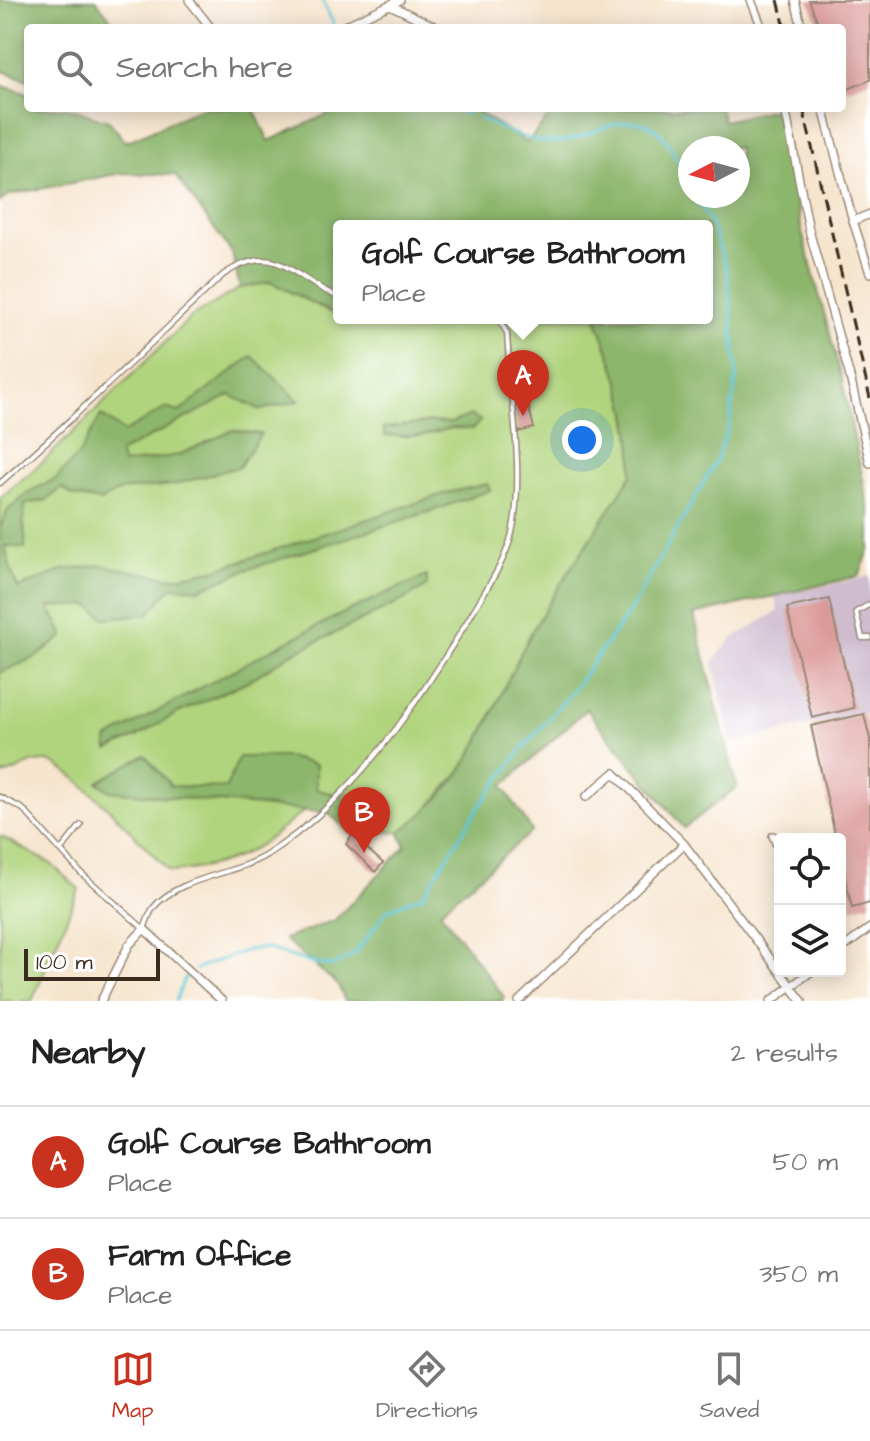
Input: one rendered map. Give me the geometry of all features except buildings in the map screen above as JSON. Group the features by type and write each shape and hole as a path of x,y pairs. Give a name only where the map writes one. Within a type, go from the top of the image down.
{"street":[{"path":"189,0 208,24"},
{"path":"349,24 400,0"},
{"path":"751,0 760,24"},
{"path":"795,0 801,24"},
{"path":"390,5 430,24"},
{"path":"786,112 809,230 850,377 870,463"},
{"path":"824,112 870,273"},
{"path":"853,221 870,214"},
{"path":"586,797 614,773 684,844 802,1001"},
{"path":"519,1001 684,844"},
{"path":"846,946 870,928"},
{"path":"101,1001 129,945 144,929 222,1001"},
{"path":"771,1001 804,977"}],"lane":[{"path":"0,483 212,285 242,262 267,259 285,265 333,295"},
{"path":"0,797 23,809 81,873 144,929 152,909 169,893 238,869 267,855 328,806 408,715 499,567 512,533 518,463 507,333 502,324"},
{"path":"870,604 856,612 862,638 870,638"},
{"path":"61,850 81,825"}],"shaded area":[{"path":"870,576 870,712 731,743 713,662 732,639 778,611 775,597"}],"green space":[{"path":"0,0 96,0 115,24 24,24 24,79 0,70"},
{"path":"0,85 24,93 24,112 81,112 109,121 126,142 192,112 255,112 269,141 332,112 478,112 527,143 553,112 721,112 724,121 761,112 779,112 802,232 842,379 870,514 870,548 859,576 694,615 737,787 684,828 586,709 503,786 532,831 440,911 504,997 502,1001 345,1001 338,985 284,939 335,920 406,846 399,832 426,811 447,788 480,740 533,630 632,474 627,414 598,324 713,324 713,220 333,220 333,312 271,282 240,288 232,253 175,175 122,173 9,195 0,202"},
{"path":"271,282 333,312 333,324 598,324 627,414 632,475 531,632 470,760 423,815 399,832 378,831 347,794 325,793 276,834 244,854 207,866 170,872 90,791 57,765 40,761 0,775 0,498 46,459 191,317 240,288"},
{"path":"252,356 299,401 261,410 230,395 119,453 123,464 179,455 233,430 261,434 239,467 173,485 122,490 100,501 73,496 62,488 47,500 26,504 25,548 5,546 18,588 63,570 100,565 171,578 214,570 446,493 487,484 490,490 246,570 199,589 172,587 148,614 105,618 89,605 49,607 64,636 36,657 0,673 0,527 8,510 30,491 56,479 80,453 101,415 124,432 166,408 179,412"},
{"path":"471,415 481,421 472,429 453,428 420,436 385,436 383,428 451,423"},
{"path":"427,576 427,586 396,604 291,654 250,680 108,750 107,739 225,674 346,612"},
{"path":"145,755 171,786 226,788 239,757 288,757 316,765 316,789 347,798 367,835 349,832 329,813 110,791 98,782"},
{"path":"0,836 50,863 79,889 32,1001 0,1001"}],"waterway":[{"path":"322,0 333,23"},
{"path":"461,112 467,114"},
{"path":"479,118 522,137 549,142 570,140 622,122 637,122 649,125 660,133 678,161"},
{"path":"702,208 709,220"},
{"path":"196,969 247,950 266,948 332,966 355,954 387,910 423,895 477,810 520,752 570,694 630,611 716,461 729,426 737,373 727,269 713,229"},
{"path":"176,1001 188,975"}],"railway":[{"path":"778,0 784,24"},
{"path":"804,112 870,398"}],"place":[{"name":"Golf Course Bathroom","path":"523,416"},
{"name":"Farm Office","path":"364,853"}]}
